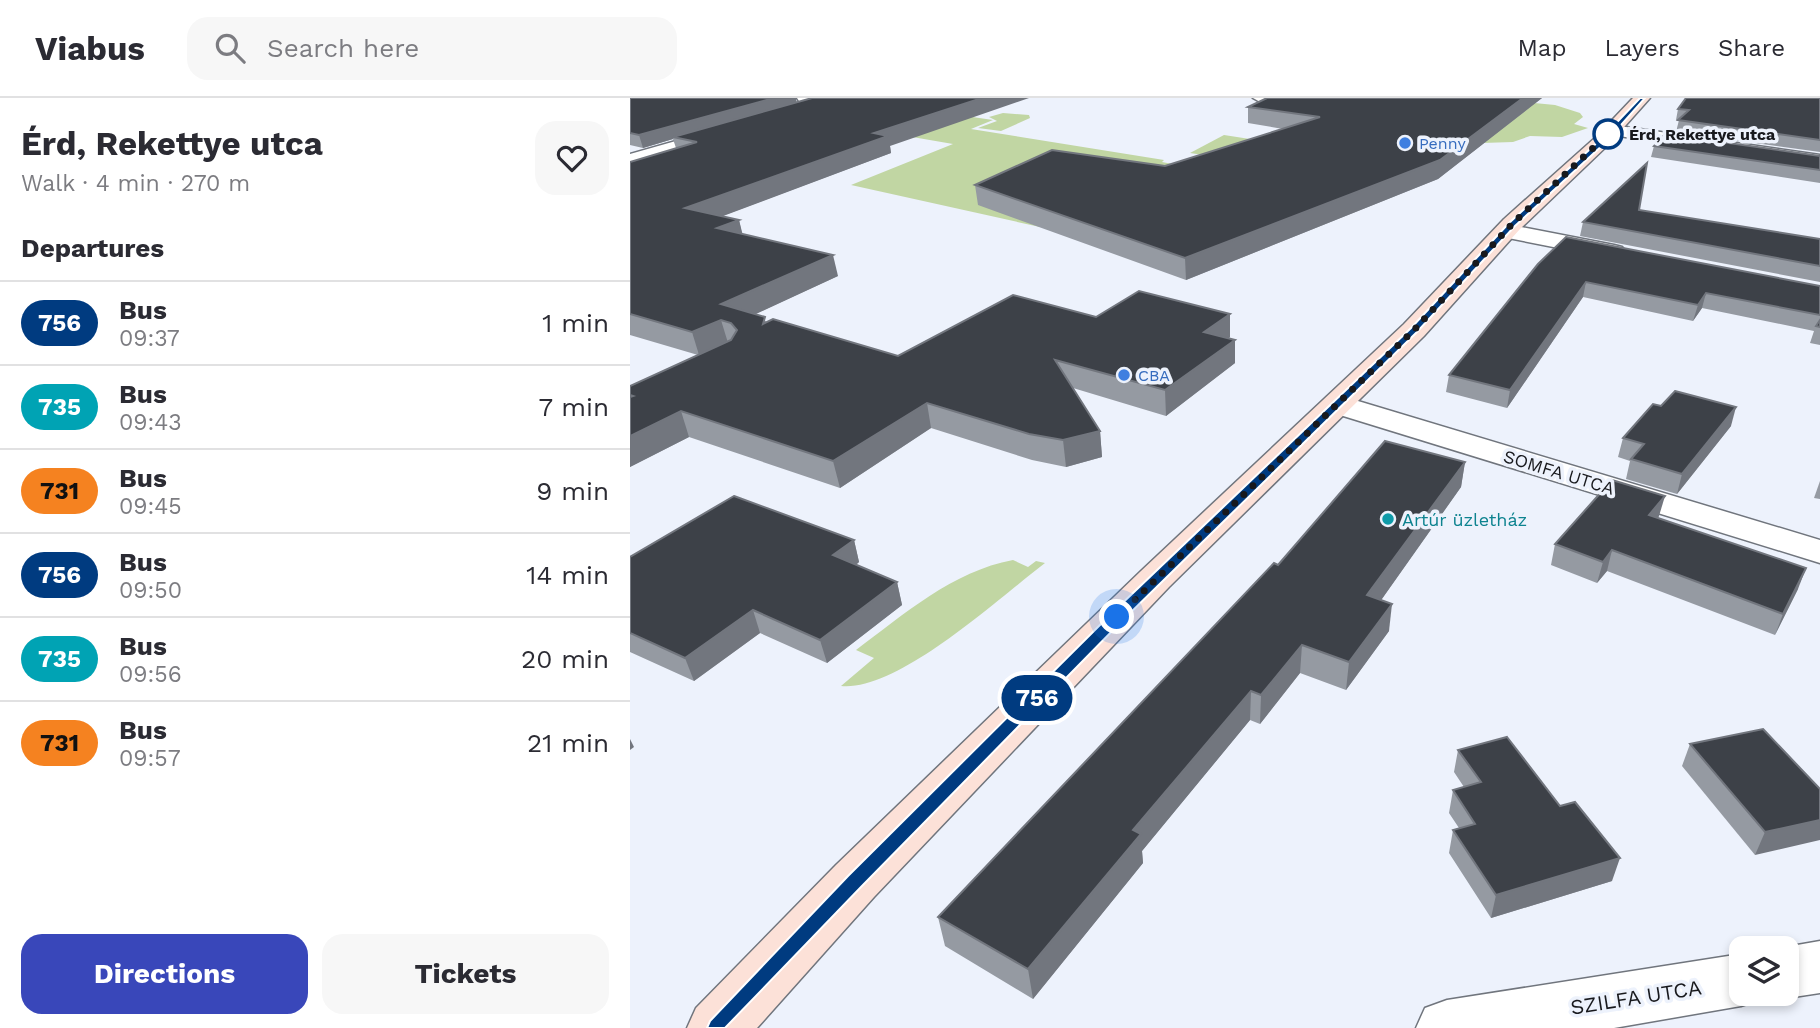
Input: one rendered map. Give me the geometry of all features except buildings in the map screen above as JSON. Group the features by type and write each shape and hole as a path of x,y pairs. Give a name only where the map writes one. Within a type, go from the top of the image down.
{"main road":[{"path":"718,1028 855,881 1087,647 1414,330 1506,231 1642,98"}],"street":[{"path":"805,98 837,100"},
{"path":"790,114 837,100"},
{"path":"630,160 737,129"},
{"path":"1612,130 1820,161"},
{"path":"1506,231 1642,258"},
{"name":"SOMFA UTCA","path":"1338,404 1820,552"},
{"path":"1799,970 1820,967"},
{"name":"SZILFA UTCA","path":"1447,1028 1729,981"}],"green space":[{"path":"1524,102 1555,105 1580,113 1583,117 1574,124 1588,128 1562,137 1530,136 1513,142 1482,143"},
{"path":"945,113 993,120 971,129 1164,160 1162,162 1240,177 1194,175 1040,227 851,185 953,144 796,117"},
{"path":"1003,113 1029,115 1030,118 1001,131 978,128 997,121 989,117"},
{"path":"1224,135 1269,142 1236,160 1190,153"},
{"path":"1013,560 1028,567 1036,561 1045,563 948,640 919,659 864,684 841,686 874,658 856,650 911,609 949,584 991,566"}],"bus line":[{"name":"756","path":"718,1028 855,881 1117,617 1414,330 1512,224 1603,140 1642,98"}],"place":[{"name":"Érd, Rekettye utca","path":"1608,134"},
{"name":"Penny","path":"1405,143"},
{"name":"CBA","path":"1124,375"},
{"name":"Artúr üzletház","path":"1388,519"}],"route":[{"path":"1117,617 1414,330 1512,224 1608,134"}]}
